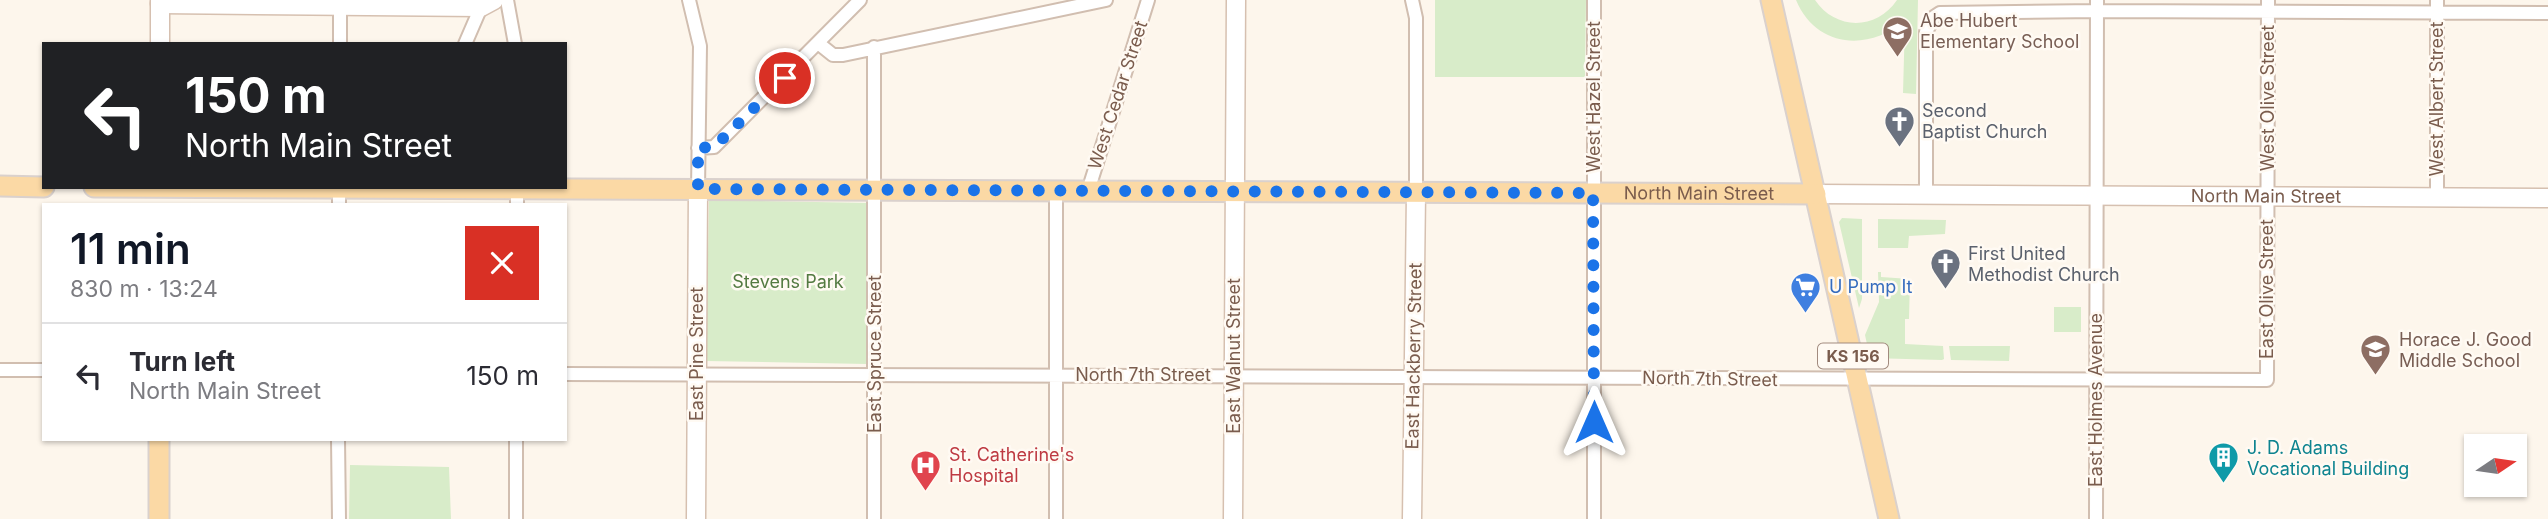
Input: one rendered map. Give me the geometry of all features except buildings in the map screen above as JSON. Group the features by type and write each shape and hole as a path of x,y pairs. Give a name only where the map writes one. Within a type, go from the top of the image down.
{"main road":[{"path":"1771,0 1816,194"},
{"path":"0,186 42,187"},
{"name":"North Main Street","path":"196,189 339,193 390,189"},
{"name":"North Main Street","path":"422,189 517,194 698,189 875,189 1816,194"},
{"name":"KS 156","path":"1816,194 1889,519"},
{"path":"159,441 159,519"}],"street":[{"path":"507,0 515,42"},
{"path":"689,0 699,46 698,189"},
{"path":"698,148 714,147 860,0"},
{"path":"818,43 829,53 838,55 1106,0"},
{"name":"West Cedar Street","path":"1088,191 1148,0"},
{"name":"East Walnut Street","path":"1233,519 1236,0"},
{"path":"1412,0 1416,18 1416,193"},
{"name":"West Hazel Street","path":"1594,0 1594,519"},
{"path":"160,42 160,2 340,5 488,3"},
{"path":"466,42 488,3"},
{"path":"340,5 340,42"},
{"path":"1926,195 1926,32 1934,17 1948,12 2097,6 2268,6 2437,7 2548,13"},
{"name":"East Holmes Avenue","path":"2096,519 2097,6"},
{"name":"West Olive Street","path":"2268,6 2268,197"},
{"name":"West Albert Street","path":"2437,7 2437,198"},
{"name":"East Spruce Street","path":"874,47 874,519"},
{"name":"East Pine Street","path":"696,519 698,189"},
{"path":"1056,191 1056,519"},
{"name":"East Hackberry Street","path":"1412,519 1416,193"},
{"name":"North Main Street","path":"1816,194 2548,198"},
{"name":"East Olive Street","path":"2267,380 2268,197"},
{"path":"0,370 42,370"},
{"name":"North 7th Street","path":"567,374 1234,375 1858,381 2267,380"},
{"path":"338,441 338,519"},
{"path":"516,441 516,519"}],"green space":[{"path":"1435,0 1586,0 1585,77 1435,77"},
{"path":"1796,0 1815,0 1833,17 1856,23 1878,17 1897,0 1918,0 1916,94 1903,93 1905,20 1876,37 1844,40 1816,28"},
{"name":"Stevens Park","path":"709,200 870,203 867,364 706,361"},
{"path":"1842,218 1862,219 1862,299 1859,308 1839,222"},
{"path":"1878,219 1946,220 1945,234 1909,236 1908,248 1878,248"},
{"path":"1878,272 1881,272 1881,277 1910,279 1905,344 1943,346 1944,359 1870,358 1865,335 1879,302"},
{"path":"2054,307 2081,307 2081,332 2054,332"},
{"path":"1949,346 2010,346 2009,361 1951,360"},
{"path":"350,465 449,467 451,519 349,519"}],"place":[{"name":"Abe Hubert Elementary School","path":"1897,58"},
{"name":"Second Baptist Church","path":"1899,148"},
{"name":"First United Methodist Church","path":"1945,291"},
{"name":"U Pump It","path":"1806,314"},
{"name":"Horace J. Good Middle School","path":"2376,377"},
{"name":"J. D. Adams Vocational Building","path":"2224,485"},
{"name":"St. Catherine's Hospital","path":"926,492"}],"route":[{"path":"785,78 714,147 698,148 698,189 1593,193 1594,422"}]}
